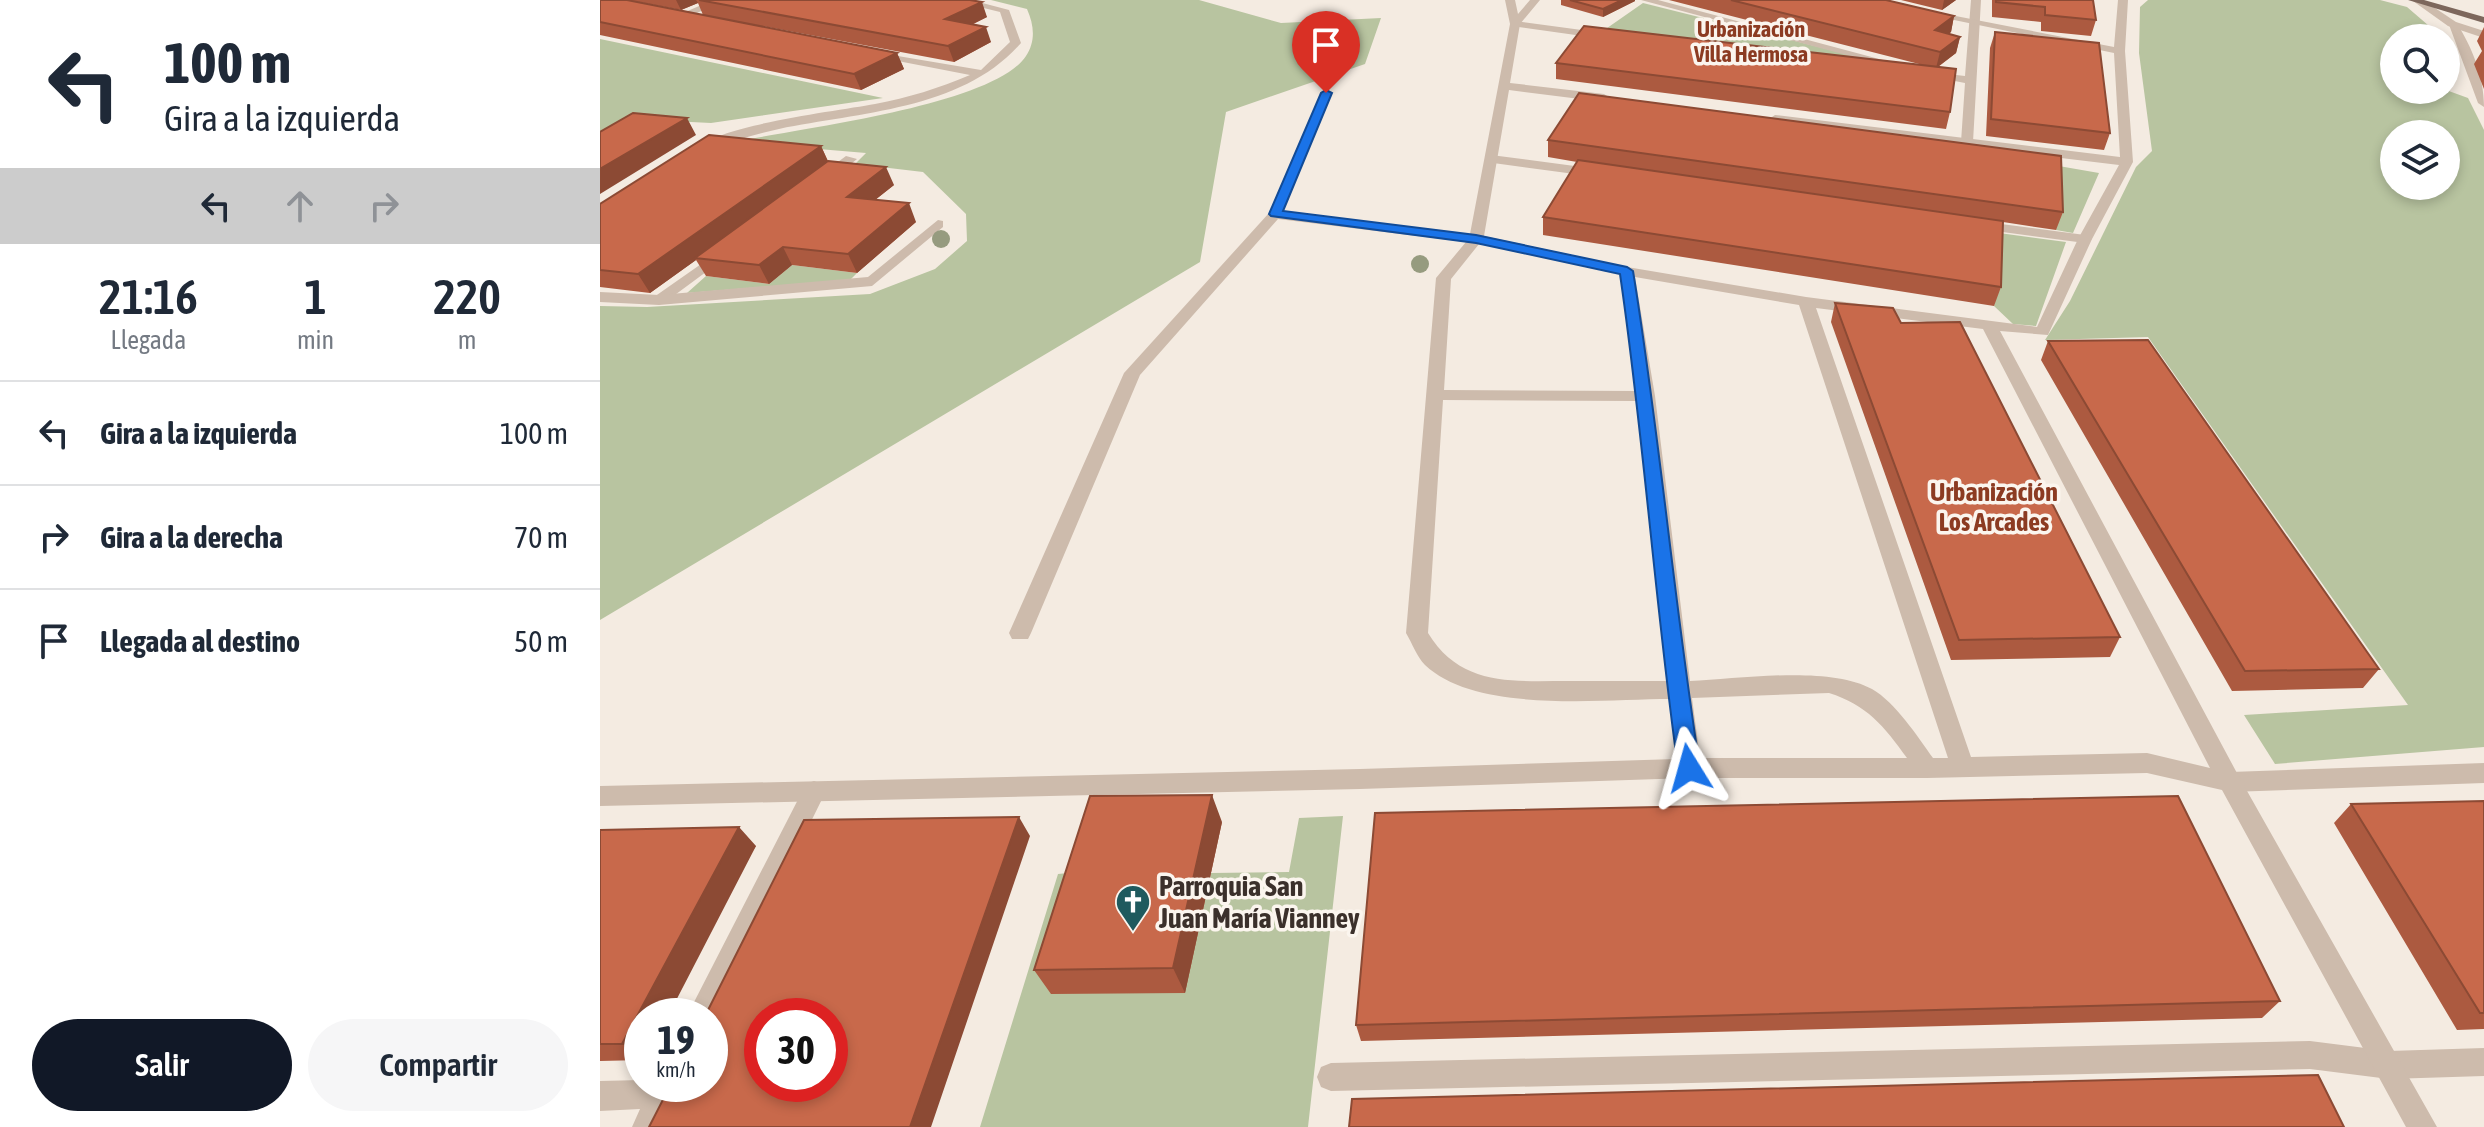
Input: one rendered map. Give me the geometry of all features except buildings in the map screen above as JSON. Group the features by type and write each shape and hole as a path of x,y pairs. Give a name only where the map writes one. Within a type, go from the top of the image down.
{"main road":[{"path":"2416,1 2484,20"}],"street":[{"path":"681,16 722,0"},
{"path":"695,153 709,144 764,128 916,99 982,74 1016,43 1004,10 956,0"},
{"path":"1510,0 1515,24 1476,239 1444,278 1417,633 1432,658 1461,677 1501,690 1678,690 1829,684 1865,696 1901,732 1927,768"},
{"path":"1515,24 1535,0"},
{"path":"1646,0 1910,69"},
{"path":"1967,142 1976,0"},
{"path":"2416,1 2452,24"},
{"path":"1275,214 1476,239 1627,271 1806,302 2042,332 2085,239 2127,162 2119,51 2126,2"},
{"path":"1913,11 2119,51"},
{"path":"668,13 711,22"},
{"path":"1515,24 1611,37"},
{"path":"2460,27 2484,35"},
{"path":"2460,38 2484,103"},
{"path":"862,51 982,74"},
{"path":"1832,63 1970,80"},
{"path":"1505,86 1613,99"},
{"path":"1020,633 1132,373 1275,214 1326,93"},
{"path":"1767,118 2127,162"},
{"path":"813,186 851,159"},
{"path":"1491,159 1616,176"},
{"path":"1960,222 2085,239"},
{"path":"600,297 659,300 872,281 938,224"},
{"path":"659,300 736,243"},
{"path":"1627,271 1646,396 1689,768"},
{"path":"1806,302 1963,767"},
{"path":"1988,324 2230,782 2422,1127"},
{"path":"1435,395 1646,396"},
{"path":"600,796 1375,779 1689,768 1927,768 2147,763 2230,782 2484,773"},
{"path":"711,998 814,791"},
{"path":"1331,1077 2310,1055 2389,1065 2484,1062"},
{"path":"600,1096 624,1093"},
{"path":"647,1127 660,1102"}],"green space":[{"path":"991,0 1199,0 1281,23 1381,18 1365,64 1226,112 1200,262 600,620 600,306 647,307 870,294 935,269 967,241 966,214 923,172 855,164 866,153 734,142 935,102 975,89 1006,74 1029,50 1033,39 1031,21 1027,9"},
{"path":"2148,0 2380,0 2407,7 2427,24 2380,24 2380,104 2460,104 2460,95 2468,98 2484,130 2484,747 2275,764 2244,715 2408,705 2148,337 2045,340 2070,301 2136,167 2152,151 2139,53 2140,7"},
{"path":"1643,3 1883,63 1600,33"},
{"path":"600,39 883,98 711,123 651,120 600,150"},
{"path":"2053,165 2099,173 2073,233 2056,230"},
{"path":"1999,233 2066,242 2036,326 2013,324 1994,306"},
{"path":"792,265 857,273 850,280 687,293 706,276 769,284"},
{"path":"1343,816 1308,1127 980,1127 1058,874 1088,871 1184,993 1211,873 1289,872 1299,818"}],"place":[{"name":"Parroquia San Juan María Vianney","path":"1133,933"}],"district":[{"name":"Urbanización Villa Hermosa","path":"1751,42"},
{"name":"Urbanización Los Arcades","path":"1994,507"}],"route":[{"path":"1326,93 1275,214 1476,239 1627,271 1646,396 1689,768"}]}
